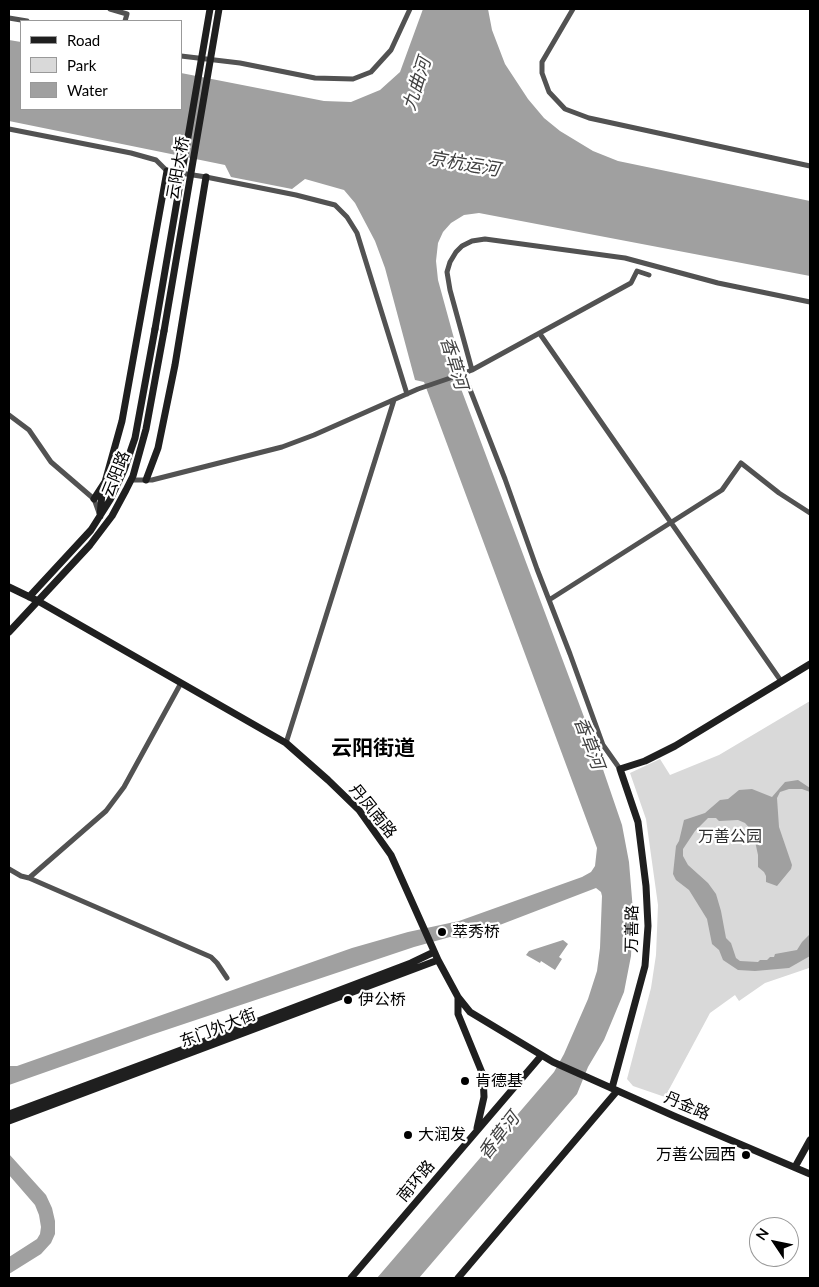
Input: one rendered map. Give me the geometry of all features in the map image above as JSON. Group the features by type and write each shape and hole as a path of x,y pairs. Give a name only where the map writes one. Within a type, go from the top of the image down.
{"street":[{"path":"110,9 127,14 125,20"},
{"name":"云阳大桥","path":"155,329 210,9"},
{"name":"云阳大桥","path":"164,332 219,9"},
{"path":"182,56 240,63 315,78 353,79 372,72 391,50 410,9"},
{"path":"573,9 542,62 542,73 549,92 565,109 589,118 810,166"},
{"path":"9,129 131,153 156,160 167,172 206,177 335,205 357,233 407,394"},
{"path":"100,516 102,492 122,422 167,172"},
{"path":"146,480 158,448 175,365 206,177"},
{"path":"472,370 450,290 447,272 456,252 472,240 485,239 626,258 718,283 810,302"},
{"path":"131,480 152,480 282,447 314,435 418,389 472,370 631,284 636,271 649,275"},
{"name":"云阳路","path":"30,597 91,530 110,500 128,460 135,438 155,329"},
{"name":"云阳路","path":"9,632 90,545 112,516 131,480 146,429 164,332"},
{"path":"540,334 781,680"},
{"path":"463,374 505,479 603,745 620,769 645,761 675,746 810,664"},
{"path":"286,742 394,400"},
{"path":"9,415 29,430 51,462 94,498 100,516"},
{"path":"94,498 105,482 128,460"},
{"path":"549,600 722,490 741,463 810,513"},
{"name":"丹凤南路","path":"9,586 286,742 359,810 391,855 438,960 458,997 470,1012 553,1062"},
{"path":"29,878 106,811 124,787 181,683"},
{"name":"万善路","path":"458,1278 614,1090 645,966 648,926 646,886 638,822 620,769"},
{"path":"9,869 21,876 211,957 217,962 226,978"},
{"name":"东门外大街","path":"9,1114 434,952"},
{"name":"东门外大街","path":"9,1121 438,960"},
{"path":"458,997 458,1014 483,1075 484,1097 476,1131"},
{"name":"南环路","path":"350,1278 541,1056"},
{"name":"丹金路","path":"553,1062 810,1174"},
{"path":"795,1167 810,1140"}],"green space":[{"name":"万善公园","path":"810,701 810,969 765,983 739,1001 735,995 710,1013 665,1097 633,1086 627,1079 651,988 656,955 658,905 646,819 630,773 660,759 670,775 719,755"}],"water":[{"path":"423,9 488,9 492,30 505,64 528,99 544,118 560,131 593,151 618,161 810,201 810,276 479,213 464,215 451,223 443,232 438,243 436,261 438,280 461,364 454,370 596,749 622,825 629,862 633,911 631,956 624,992 604,1040 588,1067 577,1094 419,1278 377,1278 554,1072 588,999 597,971 602,896 601,892 596,888 471,936 461,939 450,937 414,947 151,1035 9,1085 9,1066 17,1066 352,948 408,932 459,921 582,877 591,872 595,866 597,848 424,382 415,380 385,268 375,241 355,203 344,190 305,179 292,189 231,177 225,165 9,121 9,40 20,42 20,110 182,110 182,73 324,101 351,102 380,90 400,72"},
{"path":"798,780 810,788 810,792 802,789 789,789 780,792 777,798 779,827 792,865 791,869 777,886 766,882 764,872 758,867 758,855 753,832 745,823 738,820 719,821 716,818 708,818 695,831 683,849 683,856 688,865 708,883 716,894 726,938 731,943 736,958 740,961 758,962 774,957 775,954 797,950 810,934 810,956 789,968 755,971 738,970 723,960 719,950 712,944 707,919 689,890 676,880 673,874 676,846 684,820 705,813 720,800 728,799 739,790 752,789 772,797 785,782"},
{"path":"563,940 568,944 559,957 562,959 555,970 541,961 540,963 526,955 529,951"},
{"path":"9,1154 46,1195 55,1221 55,1234 51,1243 41,1254 9,1274 9,1257 37,1239 41,1227 35,1205 9,1175"}],"place":[{"name":"萃秀桥","path":"442,932"},
{"name":"伊公桥","path":"348,1000"},
{"name":"肯德基","path":"465,1081"},
{"name":"大润发","path":"408,1135"},
{"name":"万善公园西","path":"746,1155"}],"district":[{"name":"云阳街道","path":"373,748"}],"water label":[{"name":"九曲河","path":"417,84"},
{"name":"京杭运河","path":"464,164"},
{"name":"香草河","path":"454,363"},
{"name":"香草河","path":"589,743"},
{"name":"香草河","path":"499,1136"}]}
